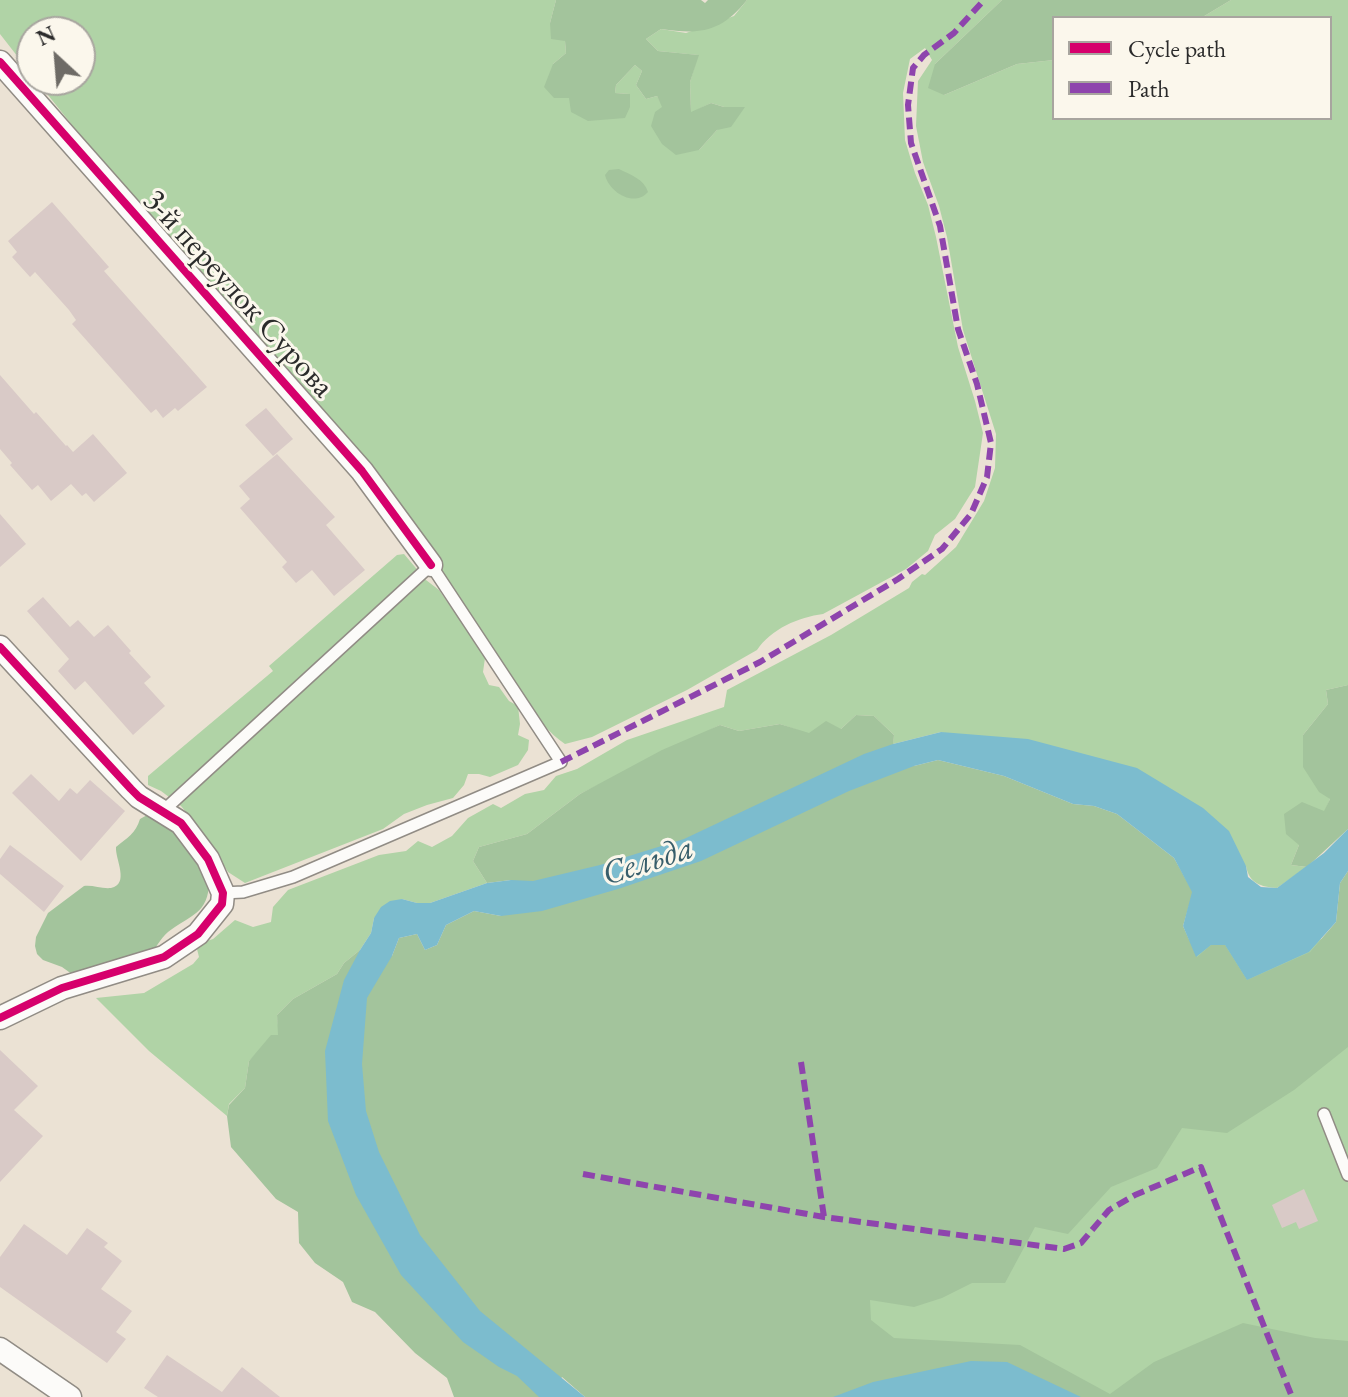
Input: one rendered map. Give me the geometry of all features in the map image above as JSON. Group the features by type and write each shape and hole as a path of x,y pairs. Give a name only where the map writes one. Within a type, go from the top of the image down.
{"street":[{"name":"3-й переулок Сурова","path":"0,62 362,471 431,565"},
{"path":"0,647 139,797 181,823 208,859 223,893 222,904 198,934 164,957 62,988 0,1018"},
{"path":"0,1349 70,1397"}],"lane":[{"path":"162,812 431,565 561,762 293,877 243,892 223,893"},
{"path":"1324,1114 1348,1175"}],"green space":[{"path":"0,0 556,0 550,23 565,41 566,53 553,64 554,97 629,94 615,93 616,85 635,65 642,71 636,85 646,99 657,96 699,150 743,107 711,103 691,113 690,82 698,55 658,51 646,39 661,29 686,33 734,16 747,0 1002,0 935,64 944,95 1017,64 1052,60 1052,120 1332,120 1332,16 1204,16 1231,0 1348,0 1348,685 1326,690 1328,704 1303,735 1330,799 1325,811 1299,845 1291,865 1307,867 1277,888 1261,885 1253,880 1246,866 941,732 893,744 894,735 874,716 856,715 841,729 809,734 780,724 739,731 720,725 580,794 527,834 479,847 473,861 487,883 430,903 402,899 374,918 371,933 360,950 344,963 337,974 293,999 277,1015 279,1035 249,1061 245,1088 229,1104 227,1116 149,1051 96,998 144,993 193,964 199,957 198,944 213,939 235,920 253,927 271,922 273,907 288,890 379,855 406,851 418,841 432,847 452,836 468,818 493,804 501,808 525,794 544,790 556,776 577,769 627,740 724,707 727,690 831,635 909,588 912,582 925,575 956,547 984,501 995,468 996,434 963,330 947,237 923,162 916,126 918,81 932,60 925,48 910,59 903,93 905,140 928,205 958,347 983,433 975,487 955,519 935,535 928,551 906,569 823,614 786,625 757,650 687,690 592,737 565,744 540,720 409,521 49,96 96,96 96,16 16,16 16,54 0,34"},
{"path":"556,0 701,0 705,3 708,0 747,0 728,19 709,29 688,32 661,29 646,39 658,51 699,55 690,82 691,112 711,103 724,107 745,107 731,127 717,130 699,150 676,155 662,144 651,126 655,112 662,107 657,96 646,99 636,85 642,71 635,65 616,85 615,93 630,94 630,107 625,118 588,121 571,112 569,98 554,98 544,87 553,64 566,53 565,41 551,39 550,23"},
{"path":"1002,0 1231,0 1204,16 1052,16 1052,60 1017,64 944,95 928,88 935,64"},
{"path":"619,169 640,181 648,192 642,197 629,198 617,192 605,175 609,170"},
{"path":"404,554 439,590 479,647 485,658 483,672 489,685 499,687 509,701 518,706 518,735 529,740 528,750 518,765 490,777 468,774 464,785 453,798 404,814 383,829 245,883 228,872 202,831 181,806 148,785 148,776 273,671 269,666 397,555"},
{"path":"1348,685 1348,829 1307,867 1291,865 1299,845 1286,834 1284,814 1302,802 1324,811 1330,799 1319,792 1303,767 1303,735 1328,704 1326,690"},
{"path":"856,715 874,716 894,735 892,758 914,766 938,760 1004,776 1073,804 1094,806 1117,814 1174,858 1193,892 1183,926 1197,957 1211,945 1225,945 1247,980 1310,952 1336,922 1340,883 1348,871 1348,1047 1294,1090 1227,1133 1182,1128 1157,1168 1111,1187 1068,1234 1035,1227 1005,1283 972,1283 914,1307 870,1300 871,1320 894,1338 1020,1345 1110,1394 1154,1362 1243,1323 1315,1338 1348,1341 1348,1397 585,1397 562,1377 550,1397 454,1397 447,1378 415,1353 375,1312 352,1302 343,1282 315,1263 299,1243 298,1212 276,1199 231,1147 227,1116 229,1105 245,1088 249,1061 271,1035 278,1035 277,1015 293,999 337,974 344,963 360,950 392,956 399,938 417,934 425,950 437,945 446,925 474,911 501,916 511,880 487,883 473,861 479,847 527,834 580,794 662,750 720,725 739,731 780,724 809,733 826,721 841,729"},
{"path":"149,814 180,827 209,881 202,907 165,935 149,958 76,977 62,967 43,960 35,946 48,913 84,886 117,886 121,876 116,847 134,832 140,819"},
{"path":"1348,939 1348,1397 1081,1397 873,1382 432,950"}],"water":[{"name":"Сельда","path":"941,732 1028,739 1137,768 1203,808 1229,831 1248,877 1261,887 1277,888 1324,853 1348,829 1348,871 1340,883 1336,922 1309,952 1247,980 1225,945 1211,945 1196,957 1183,926 1192,892 1174,858 1117,814 1094,806 1073,804 1004,776 938,760 849,791 701,861 618,889 542,911 501,916 474,911 446,925 437,945 425,950 417,934 399,938 367,998 362,1064 366,1111 379,1152 420,1235 480,1311 585,1397 539,1397 517,1376 463,1342 401,1275 356,1195 328,1121 325,1051 344,980 371,933 374,918 381,907 390,901 402,899 430,903 487,883 533,881 600,865 684,839 864,754"},
{"path":"971,1361 1007,1362 1081,1397 833,1397 873,1382"}],"building":[{"path":"52,202 109,267 104,271 207,387 178,411 175,408 163,418 156,409 151,413 72,324 76,320 69,310 35,272 30,277 12,257 17,252 8,241"},
{"path":"0,375 73,452 93,434 127,473 94,502 86,493 82,496 71,484 51,501 38,485 32,490 0,449"},
{"path":"266,408 293,439 273,456 245,425"},
{"path":"277,454 335,517 326,525 365,570 334,596 312,570 296,583 282,567 287,562 240,508 250,499 239,486"},
{"path":"0,514 26,544 0,567"},
{"path":"43,597 70,627 78,620 94,637 108,625 151,677 144,683 165,706 133,735 85,681 75,690 58,671 69,659 27,611"},
{"path":"31,774 59,801 70,788 77,794 90,780 125,811 81,861 12,793"},
{"path":"10,845 64,886 44,912 0,874 0,859"},
{"path":"0,1050 38,1086 14,1110 43,1136 0,1182"},
{"path":"1304,1189 1318,1221 1299,1229 1296,1222 1282,1228 1272,1205"},
{"path":"24,1224 67,1255 87,1228 108,1243 104,1247 122,1261 101,1289 132,1311 116,1332 126,1339 107,1363 0,1287 0,1257"},
{"path":"167,1355 222,1392 242,1367 280,1397 158,1397 144,1388"}],"marked path":[{"path":"561,762 760,662 898,579 942,549 971,514 987,477 991,443 977,384 958,329 940,226 911,143 908,105 913,68 924,55 954,33 984,0"},
{"path":"801,1062 824,1217"},
{"path":"583,1174 824,1217 1064,1249 1081,1243 1109,1210 1135,1195 1201,1167 1292,1397"}],"cycle path":[{"path":"0,62 362,471 431,565"},
{"path":"0,647 139,797 181,823 208,859 223,893 222,904 198,934 164,957 62,988 0,1018"}]}
